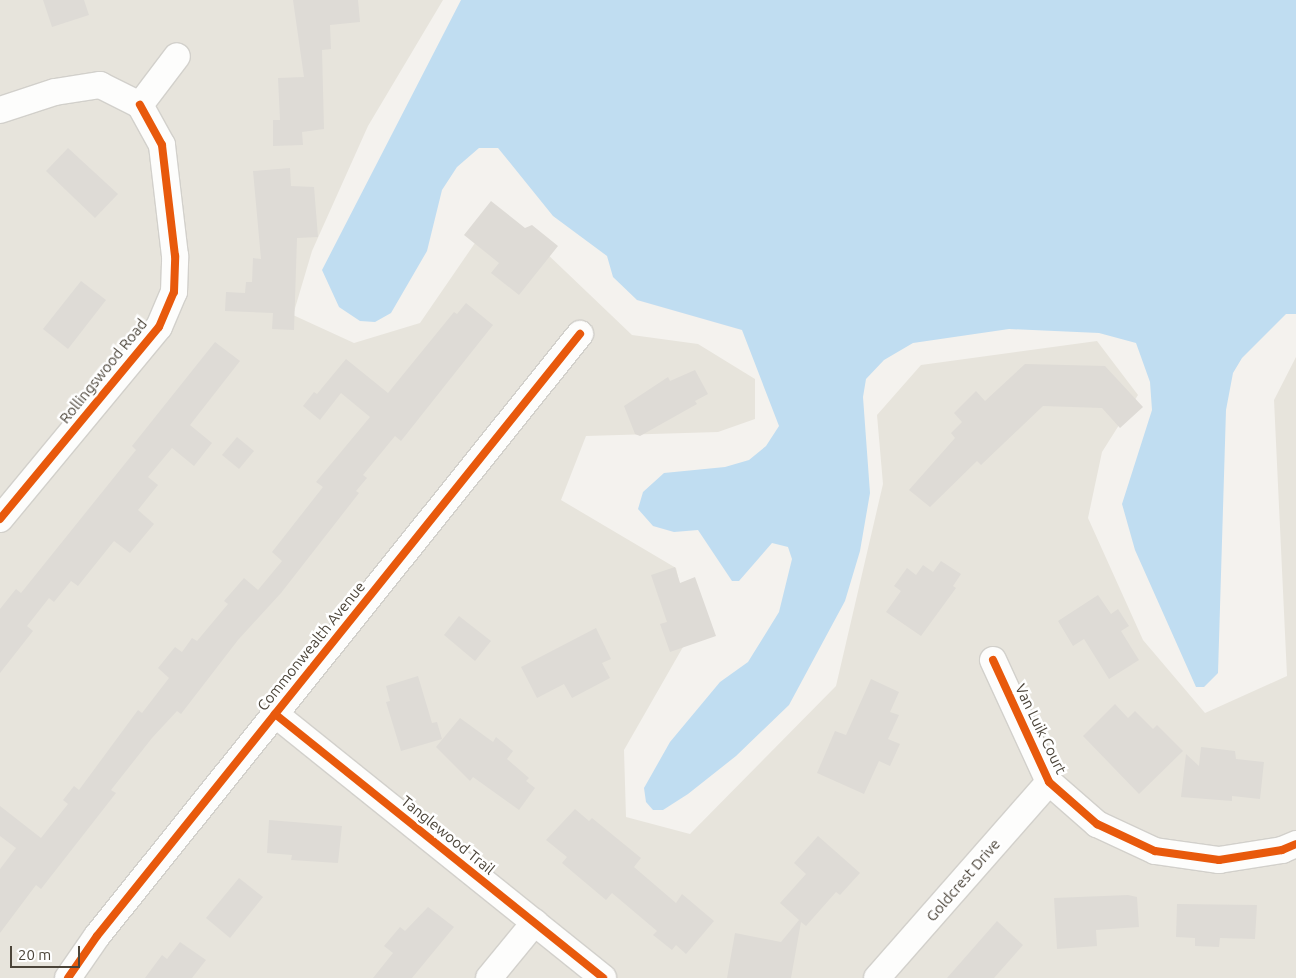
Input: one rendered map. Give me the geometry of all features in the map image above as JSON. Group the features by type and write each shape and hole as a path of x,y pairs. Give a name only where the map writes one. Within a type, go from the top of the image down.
{"street":[{"path":"0,110 55,92 100,85 140,105 177,56"},
{"name":"Rollingswood Road","path":"0,519 8,491 158,327 174,292 175,256 162,145 140,105"},
{"name":"Commonwealth Avenue","path":"68,978 97,936 580,334"},
{"name":"Van Luik Court","path":"993,660 1049,782 1097,824 1155,850 1218,860 1282,850 1296,844"},
{"name":"Tanglewood Trail","path":"274,714 603,978"},
{"name":"Goldcrest Drive","path":"877,978 1049,782"},
{"path":"489,978 535,922"}],"shaded area":[{"path":"0,0 443,0 368,126 312,251 293,315 354,343 420,323 499,208 632,335 698,344 755,379 755,419 718,432 586,436 561,500 676,568 691,633 624,750 626,817 690,834 836,686 883,484 877,415 921,365 1097,341 1138,395 1102,452 1088,518 1143,640 1205,713 1287,676 1274,400 1296,357 1296,978 0,978"}],"water":[{"path":"461,0 1296,0 1296,314 1286,314 1242,358 1233,373 1226,410 1218,673 1204,687 1196,687 1135,550 1122,504 1152,410 1150,382 1136,343 1099,333 1009,329 913,343 884,360 866,379 863,397 870,493 860,551 845,601 789,705 736,756 688,794 663,810 653,810 646,802 644,788 670,742 720,682 748,662 779,612 792,559 788,547 772,543 739,581 732,581 698,530 674,532 653,526 638,509 643,492 664,473 725,467 749,460 766,446 779,426 742,330 637,300 613,277 607,256 553,216 498,148 479,148 457,167 442,190 427,251 391,313 375,322 360,321 339,307 322,270"}],"building":[{"path":"43,0 84,0 89,15 52,27"},
{"path":"293,0 358,0 360,22 330,25 331,49 322,50 324,129 302,132 303,145 273,146 273,120 280,120 278,78 304,77"},
{"path":"68,148 118,194 95,218 46,171"},
{"path":"290,168 291,186 314,187 318,237 297,238 294,330 272,329 273,313 225,311 226,292 245,293 246,282 252,282 253,258 261,259 253,171"},
{"path":"491,201 525,228 532,225 558,246 519,295 491,273 499,263 464,235"},
{"path":"81,281 106,300 68,349 43,329"},
{"path":"466,303 493,325 401,441 395,436 363,475 367,478 356,491 359,493 281,593 238,640 181,714 177,711 152,738 111,790 116,793 41,889 36,885 0,933 0,869 16,848 0,836 0,806 41,838 68,804 63,800 74,786 79,790 138,710 142,713 169,678 158,668 175,647 182,652 192,638 197,641 228,604 224,601 244,578 258,590 282,561 272,552 323,487 316,482 370,417 341,393 320,420 303,406 314,392 317,394 346,359 388,393 454,312 457,314"},
{"path":"215,342 240,361 190,425 212,443 194,466 172,448 148,477 158,485 138,510 154,524 130,553 114,541 78,586 71,581 54,602 49,598 27,626 33,631 0,673 0,609 16,589 21,593 136,450 132,446"},
{"path":"1025,364 1105,366 1143,407 1120,428 1102,408 1043,406 981,465 977,461 930,507 909,490 955,438 951,433 962,422 954,413 976,391 985,401"},
{"path":"695,370 708,394 695,401 697,404 640,436 635,434 624,406 668,377 670,381"},
{"path":"237,437 254,451 239,469 222,455"},
{"path":"941,561 961,574 953,586 956,588 921,636 886,612 901,591 894,586 907,568 916,575 923,565 933,572"},
{"path":"675,567 680,583 695,577 716,636 670,652 660,624 667,622 651,575"},
{"path":"1098,595 1111,614 1118,609 1129,626 1121,631 1139,660 1109,679 1084,639 1073,646 1058,621"},
{"path":"459,616 491,641 475,661 444,635"},
{"path":"596,628 611,659 602,663 610,678 572,698 564,684 537,698 521,667"},
{"path":"418,676 432,723 437,722 442,739 401,751 386,702 390,701 386,686"},
{"path":"871,679 899,692 890,712 899,715 888,739 900,744 890,766 879,761 864,794 817,773 835,731 846,735"},
{"path":"1115,704 1128,718 1135,711 1153,729 1157,725 1183,751 1139,794 1083,736"},
{"path":"460,718 493,742 496,737 513,751 507,759 529,778 526,781 535,788 519,810 473,777 470,781 436,747"},
{"path":"1201,747 1235,751 1236,759 1264,762 1260,799 1232,796 1232,801 1181,797 1186,754 1199,766"},
{"path":"575,809 589,821 592,818 641,858 634,867 676,903 682,894 714,921 686,954 676,945 672,950 653,935 657,931 612,893 606,900 562,863 567,857 546,840"},
{"path":"269,820 342,826 338,863 291,860 292,855 267,853"},
{"path":"818,836 860,873 840,895 836,892 806,926 801,922 791,978 727,978 735,933 781,942 799,920 780,903 806,874 794,863"},
{"path":"239,878 263,897 230,938 206,918"},
{"path":"1128,895 1137,897 1139,927 1096,930 1097,946 1057,949 1054,898"},
{"path":"1177,904 1257,905 1255,939 1220,938 1219,947 1195,946 1195,938 1176,937"},
{"path":"428,907 454,927 412,978 373,978 393,953 384,946 400,927 405,931"},
{"path":"997,921 1023,945 994,978 947,978"},
{"path":"180,942 206,960 192,978 145,978 162,955 167,959"}],"cycle path":[{"path":"0,519 159,327 174,292 175,256 162,145 140,105"},
{"path":"68,978 97,936 580,334"},
{"path":"993,660 1049,782 1097,824 1155,851 1219,860 1282,850 1296,844"},
{"path":"275,714 603,978"}]}
